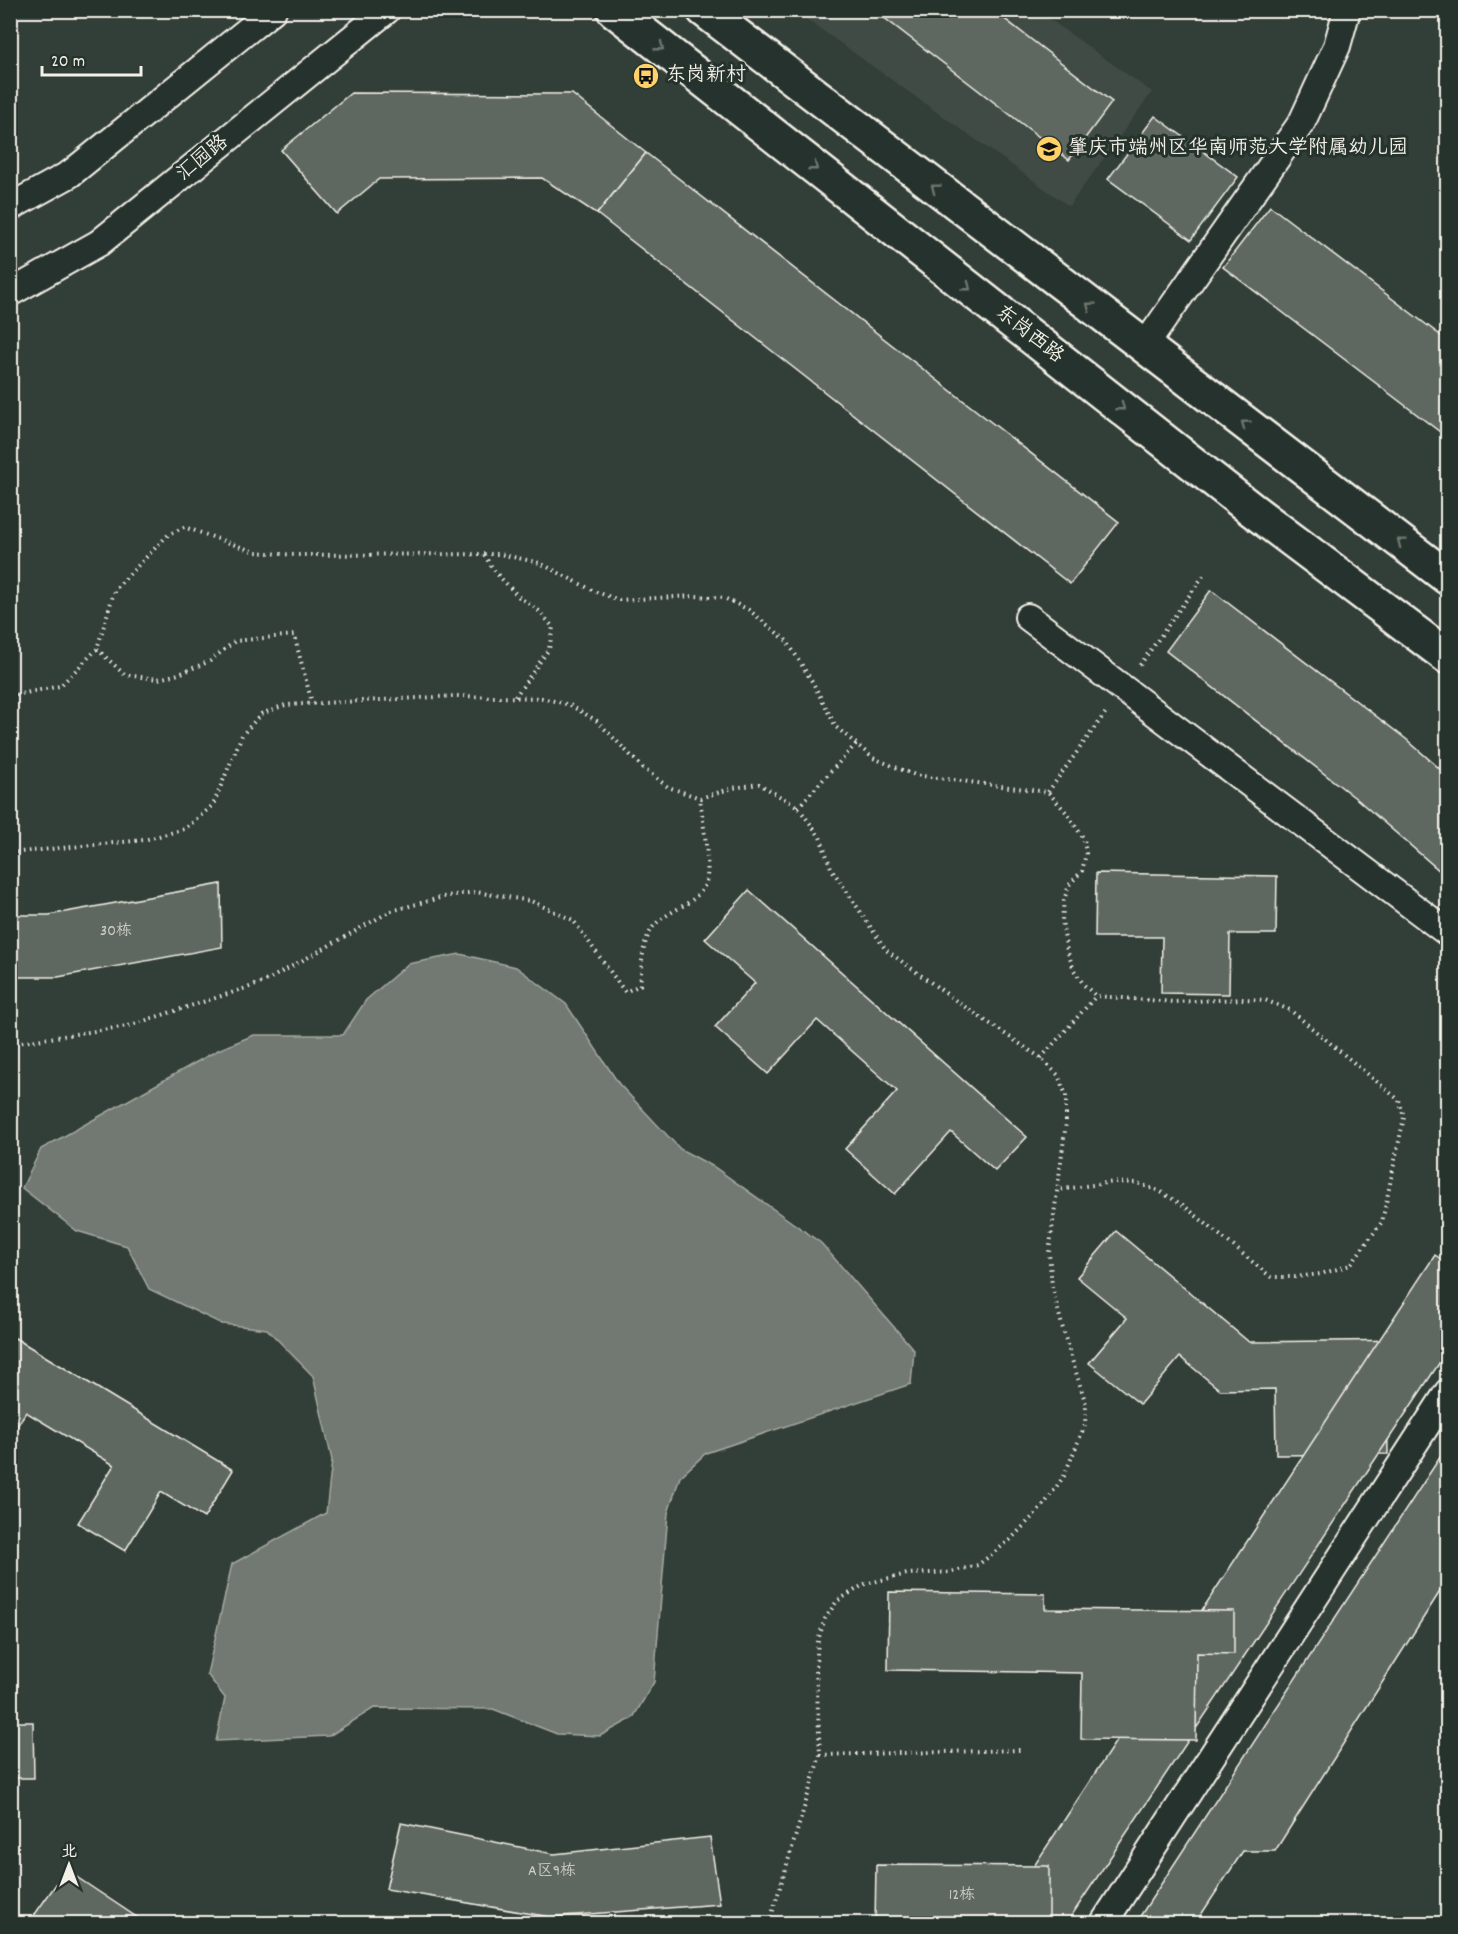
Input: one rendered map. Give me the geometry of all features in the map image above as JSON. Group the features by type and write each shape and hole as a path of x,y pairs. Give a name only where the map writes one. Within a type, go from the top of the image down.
{"main road":[{"name":"东岗西路","path":"614,10 1251,509 1448,657"},
{"path":"704,10 1448,578"}],"street":[{"path":"10,207 70,174 273,10"},
{"name":"汇园路","path":"10,293 99,243 387,10"},
{"path":"1144,347 1302,122 1336,46 1347,10"},
{"path":"1028,617 1448,933"},
{"path":"1103,1923 1448,1392"}],"path":[{"path":"10,696 60,686 97,649 115,589 168,535 184,528 255,552 295,555 500,554 540,562 594,591 620,600 695,596 724,598 749,610 787,641 836,727 873,758 915,775 1048,792 1066,812 1084,839 1086,854 1082,871 1069,885 1064,900 1062,920 1066,947 1074,970 1084,985 1096,996 1174,1002 1265,1000 1290,1010 1399,1100 1404,1117 1382,1222 1350,1265 1321,1274 1271,1277 1183,1205 1159,1191 1137,1183 1114,1182 1058,1190"},
{"path":"484,554 496,573 519,597 539,611 553,627 549,649 515,697"},
{"path":"1048,792 1206,572"},
{"path":"97,649 125,675 158,679 179,674 210,660 235,641 294,635 312,703"},
{"path":"10,853 144,840 185,829 213,805 242,735 261,714 285,705 457,696 542,698 570,705 597,721 643,768 668,787 700,798 733,788 759,784 798,807 820,837 831,868 886,950 1041,1058 1059,1076 1066,1095 1066,1122 1049,1253 1052,1286 1086,1404 1085,1425 1064,1476 1043,1506 1010,1540 978,1565 951,1572 907,1574 865,1584 837,1601 825,1619 818,1640 816,1669 820,1755 769,1923"},
{"path":"798,807 856,744"},
{"path":"10,1044 128,1026 262,983 391,911 447,896 476,892 531,901 573,920 624,992 640,985 643,948 651,929 696,896 706,882 707,866 700,798"},
{"path":"1041,1058 1096,996"},
{"path":"820,1755 1022,1750"}],"shaded area":[{"name":"肇庆市端州区华南师范大学附属幼儿园","path":"795,11 1038,11 1152,92 1069,206"},
{"path":"460,954 516,967 566,1004 619,1084 680,1149 714,1167 821,1243 914,1350 911,1384 706,1453 680,1477 668,1513 654,1682 633,1718 600,1736 557,1734 493,1709 374,1708 329,1736 216,1741 225,1698 207,1674 232,1564 326,1513 332,1460 313,1376 267,1329 222,1324 149,1289 127,1246 77,1231 22,1188 41,1149 218,1050 254,1035 343,1035 366,1000 408,964"}],"building":[{"path":"874,10 993,10 1112,102 1069,160"},
{"path":"351,93 572,94 646,153 597,214 542,178 379,179 337,214 281,150"},
{"path":"1155,116 1238,177 1191,240 1108,179"},
{"path":"646,153 1119,522 1070,584 597,214"},
{"path":"1270,206 1448,341 1448,438 1223,267"},
{"path":"1211,590 1406,739 1448,776 1448,878 1358,800 1166,651"},
{"path":"1096,873 1277,876 1276,934 1230,934 1229,994 1161,993 1162,937 1095,937"},
{"path":"221,884 222,947 58,977 10,977 10,915 49,915"},
{"path":"749,890 1027,1137 995,1171 951,1132 895,1194 845,1149 897,1091 817,1020 768,1074 715,1027 755,983 705,939"},
{"path":"1116,1231 1249,1342 1414,1340 1414,1390 1387,1390 1388,1454 1276,1455 1275,1389 1220,1390 1180,1357 1140,1404 1089,1363 1127,1318 1077,1277"},
{"path":"1435,1255 1448,1264 1448,1350 1066,1924 996,1924"},
{"path":"10,1335 233,1470 204,1518 161,1492 125,1551 78,1523 114,1465 26,1412 10,1437"},
{"path":"1448,1445 1448,1579 1275,1851 1243,1851 1195,1924 1135,1924"},
{"path":"889,1592 1045,1594 1045,1609 1234,1611 1234,1654 1197,1653 1196,1740 1081,1739 1082,1673 888,1670"},
{"path":"10,1722 33,1722 34,1778 10,1778"},
{"path":"401,1823 554,1854 710,1837 720,1904 550,1917 386,1889"},
{"path":"876,1865 1049,1866 1049,1924 875,1924"},
{"path":"66,1870 147,1924 28,1924"}],"place":[{"name":"东岗新村","path":"646,76"},
{"name":"肇庆市端州区华南师范大学附属幼儿园","path":"1049,149"}]}
